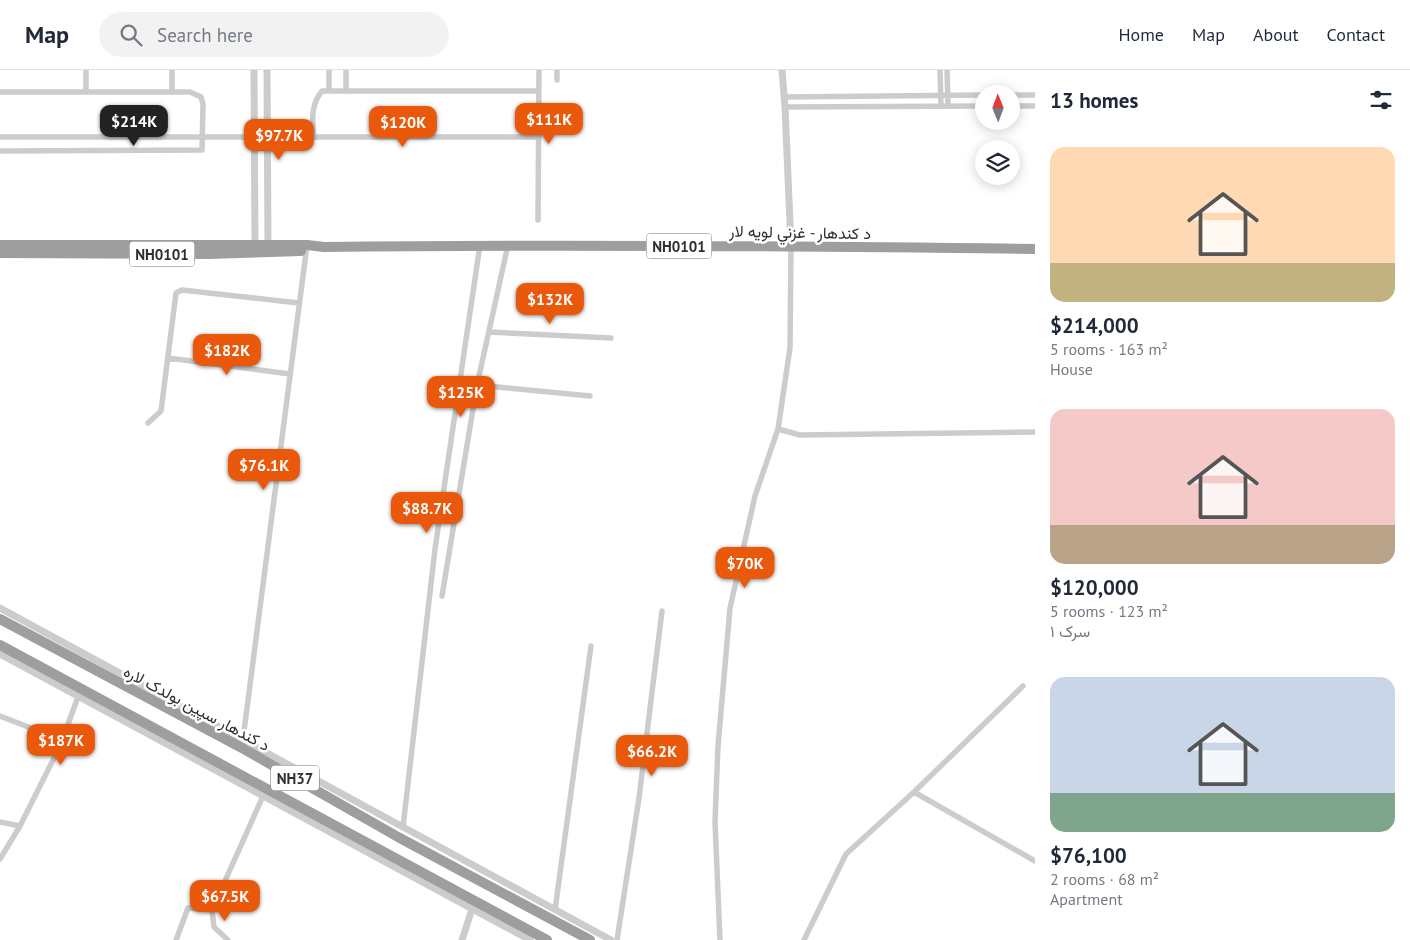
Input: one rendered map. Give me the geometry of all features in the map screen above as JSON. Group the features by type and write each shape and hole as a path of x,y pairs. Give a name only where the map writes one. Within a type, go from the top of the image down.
{"highway":[{"name":"د کندهار - غزني لويه لار","path":"0,245 255,249 508,245 1035,249"},
{"name":"د کندهار - غزني لويه لار","path":"0,253 209,254 255,249"},
{"name":"د کندهار سپین بولدک لاره","path":"0,619 242,748 407,841 590,940"},
{"name":"NH37","path":"0,645 546,940"}],"street":[{"path":"86,70 86,92"},
{"path":"172,70 172,91"},
{"path":"254,70 255,249"},
{"path":"267,70 268,249"},
{"path":"329,70 329,91"},
{"path":"346,70 346,91"},
{"path":"538,220 539,70"},
{"path":"557,70 557,80"},
{"path":"720,940 715,822 718,746 730,608 755,496 778,429 790,348 791,246 782,70"},
{"path":"940,70 940,106"},
{"path":"948,70 948,106"},
{"path":"313,138 313,108 322,90 539,91"},
{"path":"0,92 190,92 201,97 203,104 202,150 0,151"},
{"path":"784,97 975,95"},
{"path":"1020,95 1035,95"},
{"path":"785,107 975,106"},
{"path":"1020,106 1035,106"},
{"path":"0,137 539,138"},
{"path":"403,827 435,548 480,245"},
{"path":"442,596 477,385 508,245"},
{"path":"243,740 306,248"},
{"path":"148,423 161,411 176,293 182,290 299,303"},
{"path":"489,332 610,338"},
{"path":"168,358 290,374"},
{"path":"477,385 590,396"},
{"path":"778,429 800,435 1035,432"},
{"path":"0,608 611,940"},
{"path":"617,940 639,798 662,611"},
{"path":"555,910 591,646"},
{"path":"0,654 530,940"},
{"path":"804,940 846,854 914,792 1023,686"},
{"path":"0,859 20,826 62,740 78,697"},
{"path":"0,716 62,740"},
{"path":"914,792 1035,861"},
{"path":"228,940 214,926 212,910 263,796"},
{"path":"0,822 20,826"},
{"path":"176,940 188,908 212,910"},
{"path":"462,940 472,909"}]}
